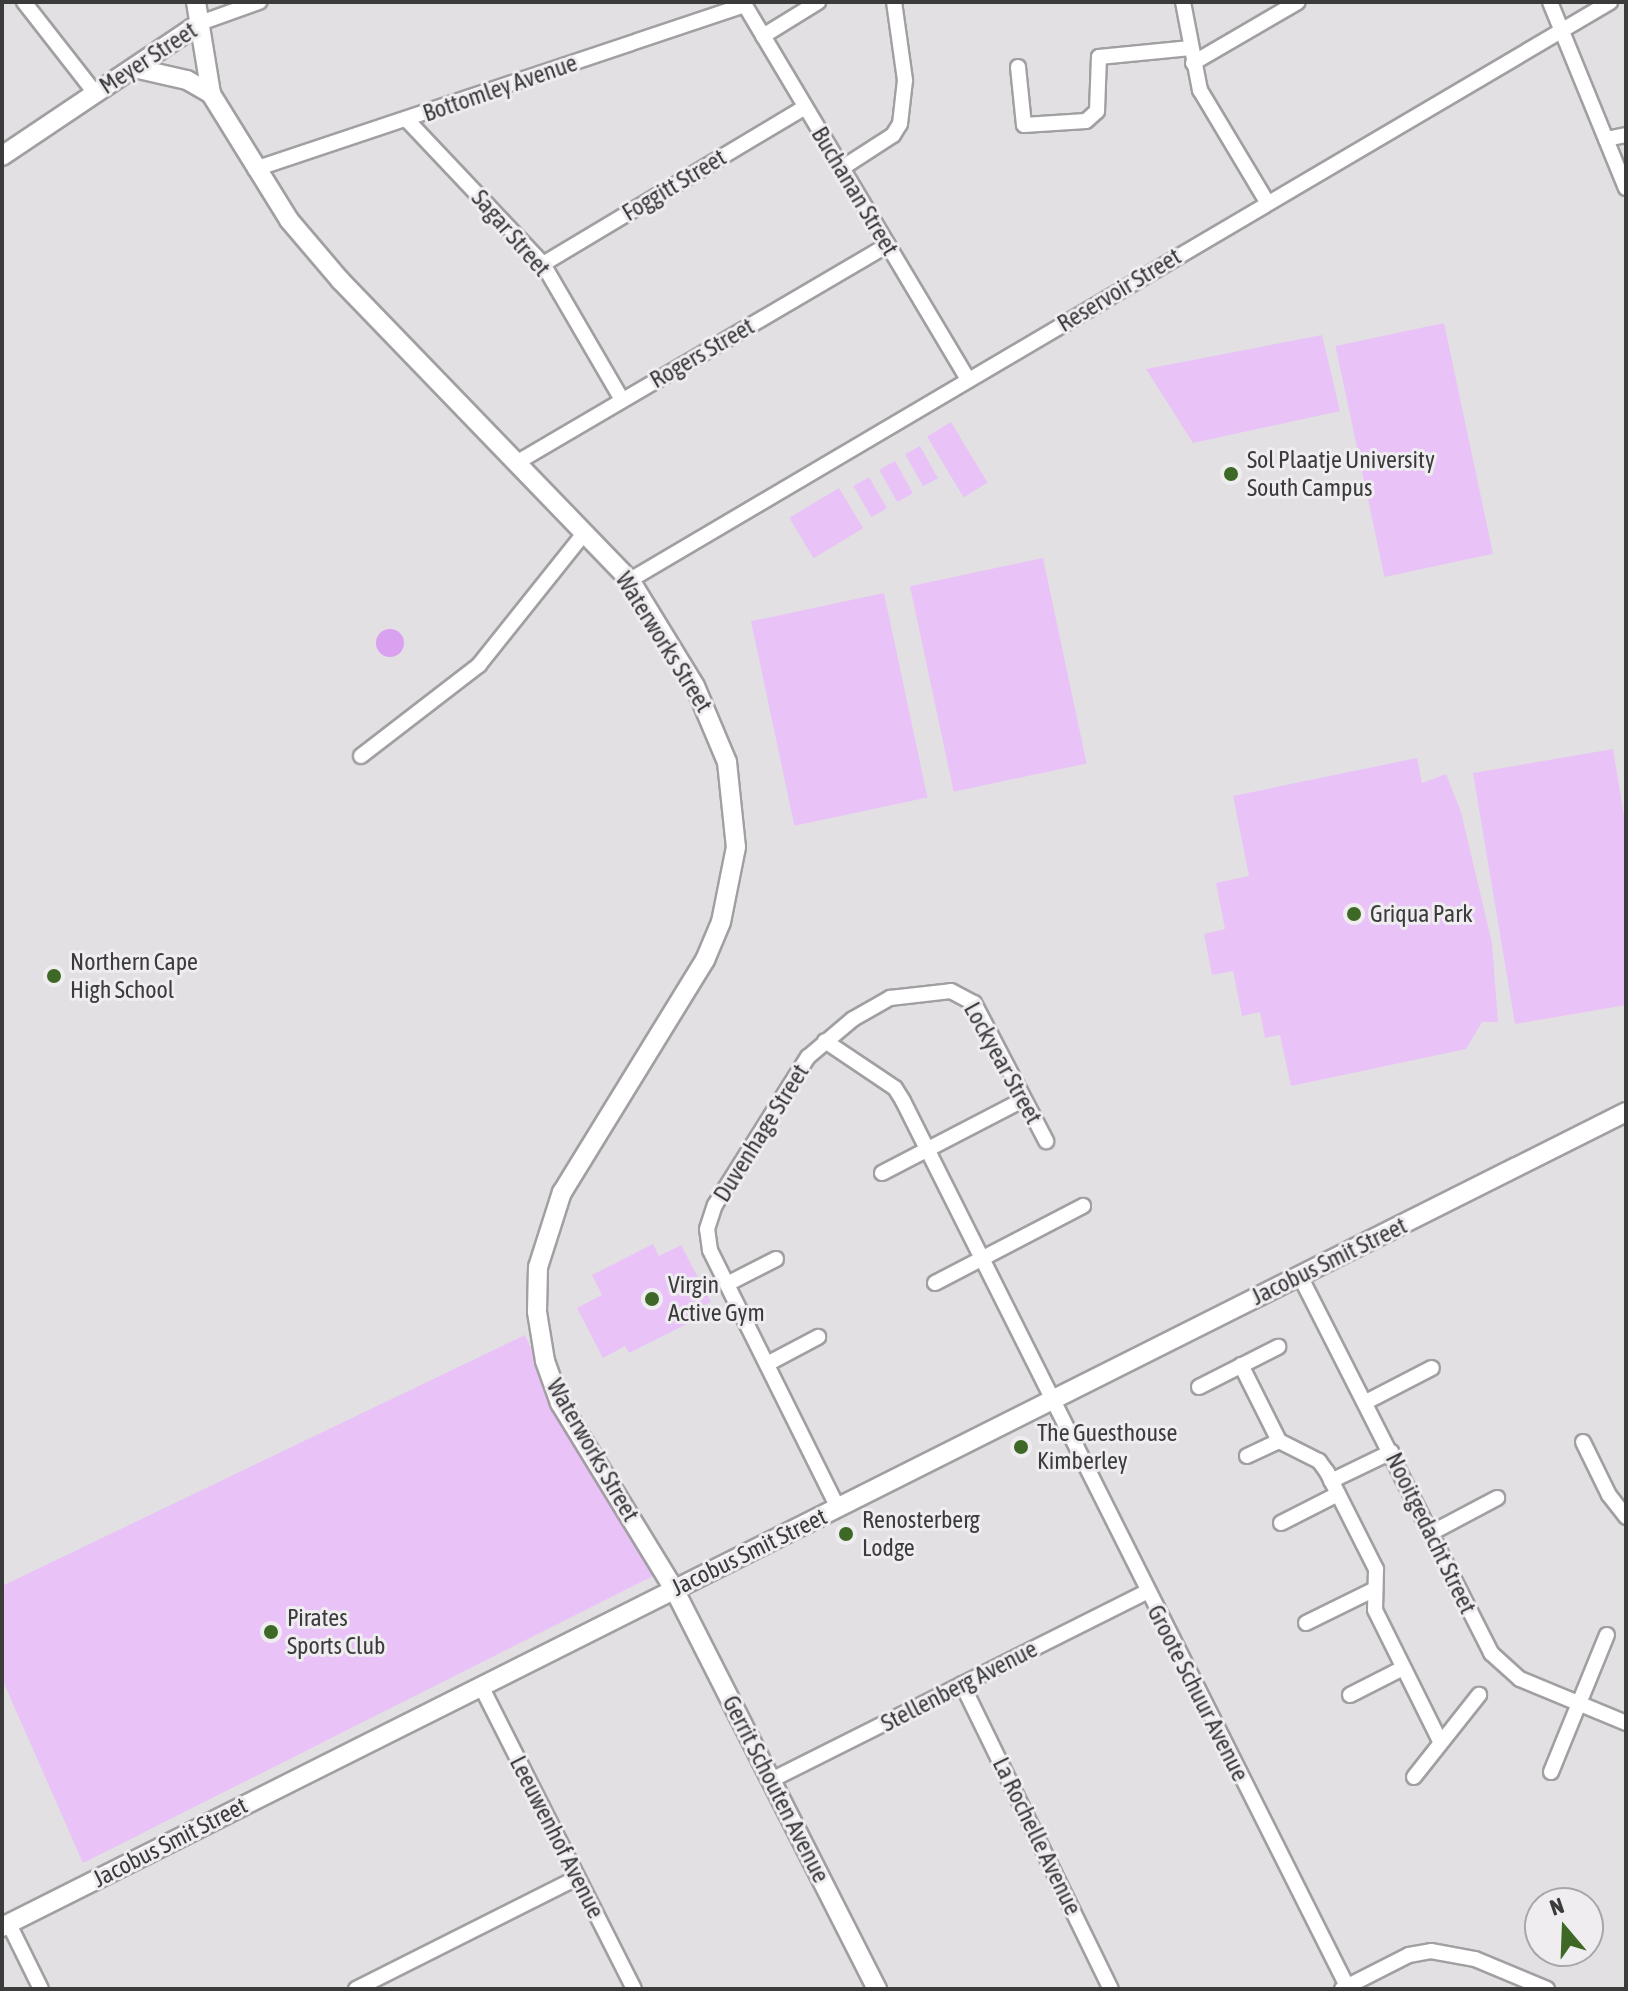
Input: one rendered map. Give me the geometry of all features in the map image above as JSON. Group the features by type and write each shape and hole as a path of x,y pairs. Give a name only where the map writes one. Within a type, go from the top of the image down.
{"street":[{"path":"24,2 95,93"},
{"name":"Waterworks Street","path":"196,2 211,94 289,220 340,280 630,580 695,686 723,750 733,789 733,876 705,960 562,1192 538,1267 537,1312 545,1361 560,1403 674,1589"},
{"name":"Meyer Street","path":"2,156 200,23 259,2"},
{"path":"763,36 818,2"},
{"path":"842,168 893,135 900,124 905,80 902,32 894,2"},
{"path":"1183,2 1192,56 1208,106 1267,202"},
{"path":"1018,67 1024,125 1086,121 1097,111 1099,57 1192,56 1298,2"},
{"path":"1550,2 1626,188"},
{"name":"Reservoir Street","path":"630,580 1610,2"},
{"name":"Buchanan Street","path":"744,4 968,380"},
{"name":"Bottomley Avenue","path":"255,169 744,4"},
{"path":"134,68 187,80 211,94"},
{"name":"Foggitt Street","path":"543,264 805,107"},
{"name":"Sagar Street","path":"407,120 543,264 622,400"},
{"name":"Meyer Street","path":"2,146 44,126"},
{"path":"1606,139 1626,135"},
{"name":"Rogers Street","path":"516,463 888,245"},
{"path":"361,756 479,665 585,532"},
{"name":"Lockyear Street","path":"825,1041 880,1002 958,993 974,1003 1046,1141"},
{"name":"Duvenhage Street","path":"838,1508 710,1250 710,1218 808,1057 825,1041 895,1088 1051,1398"},
{"path":"882,1173 1023,1100"},
{"name":"Jacobus Smit Street","path":"5,1925 1626,1112"},
{"path":"935,1283 1083,1206"},
{"path":"727,1284 776,1259"},
{"name":"Nooitgedacht Street","path":"1300,1276 1496,1660 1520,1679 1626,1723"},
{"path":"767,1364 818,1337"},
{"path":"1199,1387 1278,1347"},
{"path":"1241,1365 1279,1441 1319,1461 1334,1488 1376,1569 1375,1610 1440,1741"},
{"path":"1366,1402 1432,1368"},
{"name":"Groote Schuur Avenue","path":"1051,1398 1345,1988"},
{"path":"1247,1456 1279,1441"},
{"path":"1583,1442 1609,1495 1626,1517"},
{"path":"1281,1523 1391,1452"},
{"path":"1431,1533 1497,1498"},
{"name":"Gerrit Schouten Avenue","path":"674,1589 877,1989"},
{"path":"1306,1623 1375,1589"},
{"name":"Stellenberg Avenue","path":"771,1780 1147,1592"},
{"path":"1551,1772 1607,1635"},
{"path":"1350,1695 1403,1668"},
{"name":"La Rochelle Avenue","path":"962,1684 1111,1989"},
{"name":"Leeuwenhof Avenue","path":"481,1686 634,1989"},
{"path":"1414,1777 1479,1695"},
{"path":"356,1989 577,1878"},
{"path":"5,1925 41,1989"},
{"path":"1345,1988 1409,1955 1431,1951 1475,1959 1547,1989"}],"shaded area":[{"path":"1444,323 1493,554 1384,577 1335,346"},
{"path":"1322,335 1340,411 1193,443 1146,369"},
{"path":"951,422 988,483 964,497 927,436"},
{"path":"920,446 938,478 923,487 905,454"},
{"path":"895,461 913,493 897,502 879,470"},
{"path":"869,477 887,508 871,517 853,486"},
{"path":"839,488 863,528 813,558 789,518"},
{"path":"1043,558 1087,763 954,792 910,586"},
{"path":"884,593 927,797 794,826 751,621"},
{"path":"390,629 400,633 404,643 400,653 390,657 380,653 376,643 380,633"},
{"path":"1613,749 1626,827 1626,1005 1515,1024 1473,773"},
{"name":"Griqua Park","path":"1417,758 1422,783 1446,774 1461,812 1492,943 1498,1022 1482,1022 1466,1049 1291,1086 1280,1035 1265,1038 1260,1012 1242,1016 1233,971 1212,975 1204,934 1225,929 1216,883 1249,876 1233,796"},
{"name":"Virgin Active Gym","path":"653,1244 659,1256 681,1245 711,1302 690,1313 693,1321 629,1353 625,1346 603,1358 577,1308 602,1295 592,1275"},
{"name":"Pirates Sports Club","path":"525,1335 568,1428 655,1575 83,1863 2,1679 2,1586"}],"place":[{"name":"Sol Plaatje University South Campus","path":"1231,474"},
{"name":"Griqua Park","path":"1354,914"},
{"name":"Northern Cape High School","path":"54,976"},
{"name":"Virgin Active Gym","path":"652,1299"},
{"name":"The Guesthouse Kimberley","path":"1021,1447"},
{"name":"Renosterberg Lodge","path":"846,1534"},
{"name":"Pirates Sports Club","path":"271,1632"}]}
